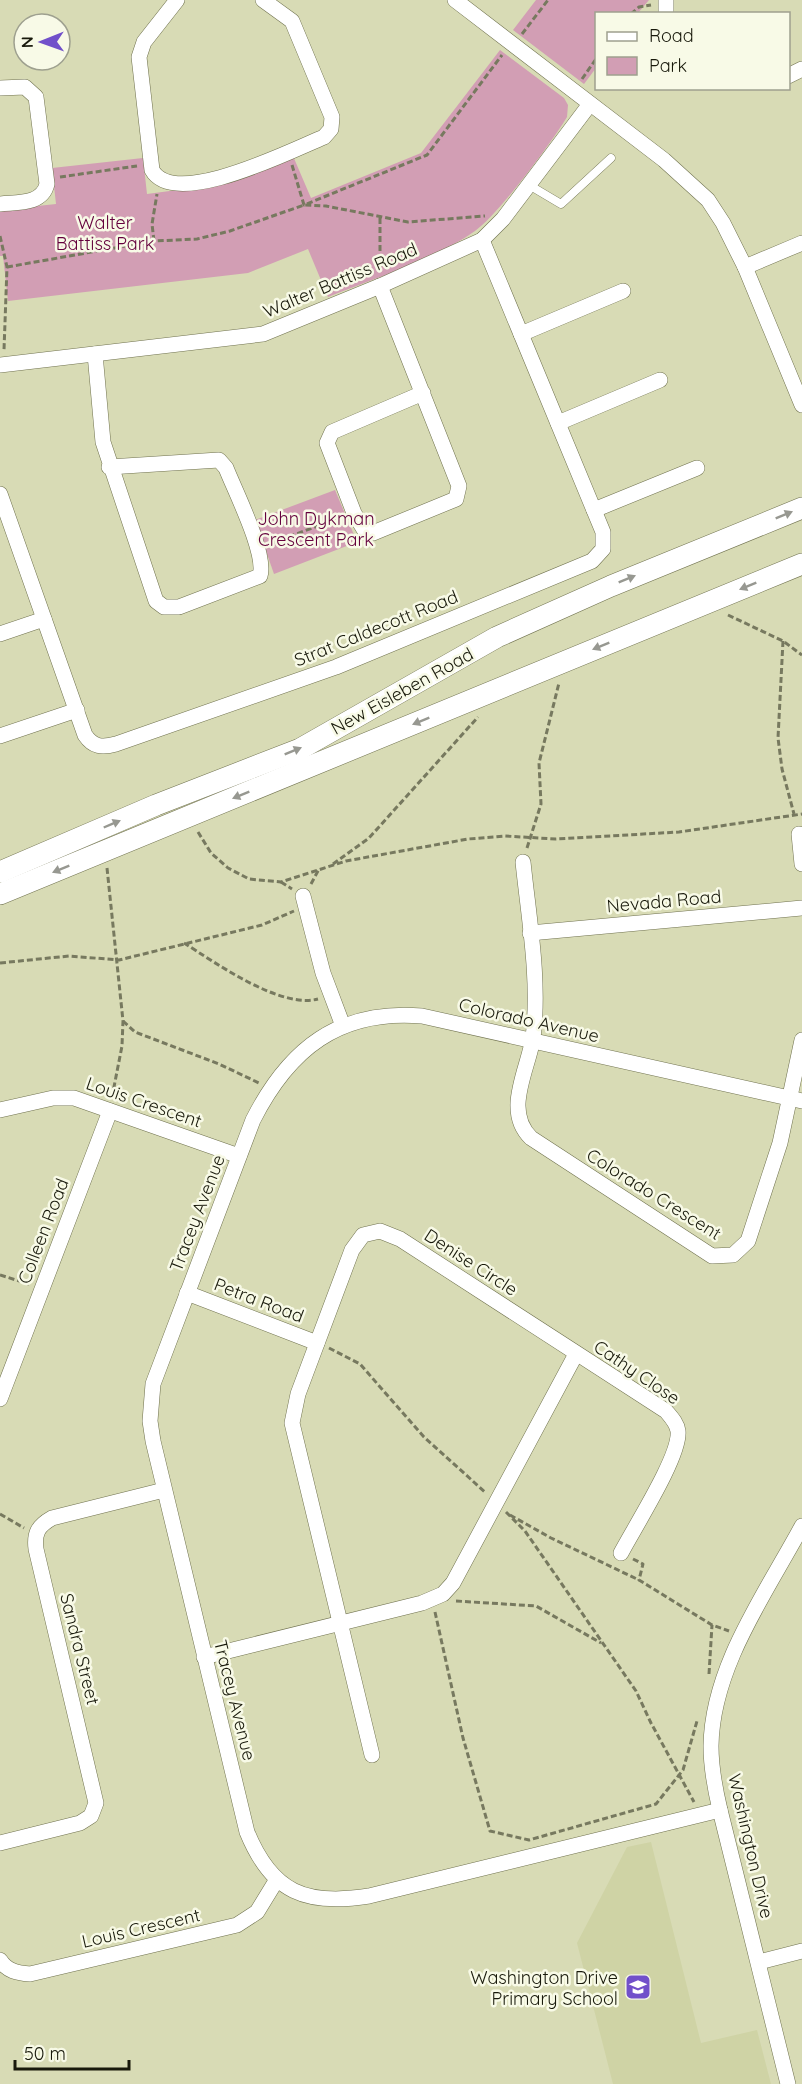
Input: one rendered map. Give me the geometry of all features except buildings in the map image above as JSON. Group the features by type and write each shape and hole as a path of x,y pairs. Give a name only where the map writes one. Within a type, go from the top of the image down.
{"main road":[{"name":"New Eisleben Road","path":"0,872 156,805 300,749 497,637 611,586 802,508"},
{"name":"New Eisleben Road","path":"0,894 802,564"}],"street":[{"path":"177,0 144,42 139,52 150,165 160,180 173,184 223,178 324,137 331,129 332,117 292,21 263,0"},
{"path":"455,0 664,160 708,200 723,223 745,267 802,405"},
{"path":"0,88 25,87 36,97 46,178 45,189 39,197 0,204"},
{"name":"Walter Battiss Road","path":"2,364 263,334 380,286 482,240 503,219 530,185 590,104"},
{"name":"Strat Caldecott Road","path":"0,494 6,530 44,619 88,740 106,747 336,667 592,561 601,554 605,543 594,510 482,240"},
{"path":"745,267 802,243"},
{"path":"380,286 423,393 459,486 460,493 456,499 373,533 362,530 327,443 330,434 423,393"},
{"path":"521,334 623,291"},
{"path":"94,354 103,442 110,467 153,597 164,607 178,608 257,578 261,572 257,549 226,468 219,460 110,467"},
{"path":"558,423 660,380"},
{"path":"594,510 697,468"},
{"path":"0,634 44,619"},
{"path":"0,736 77,710"},
{"path":"799,834 802,864"},
{"name":"Colorado Crescent","path":"524,862 536,993 532,1041 518,1102 518,1118 522,1129 531,1138 712,1256 733,1256 748,1241 795,1100 802,1040"},
{"path":"305,900 331,995 343,1026"},
{"name":"Nevada Road","path":"530,933 802,908"},
{"name":"Colorado Avenue","path":"269,1088 298,1055 343,1026 374,1016 398,1014 422,1016 795,1100"},
{"name":"Tracey Avenue","path":"269,1088 239,1156 187,1293 153,1384 150,1404 153,1442 247,1832 276,1881"},
{"name":"Louis Crescent","path":"0,1110 64,1096 84,1100 239,1156"},
{"name":"Colleen Road","path":"0,1399 110,1111"},
{"name":"Denise Circle","path":"372,1755 292,1422 298,1394 357,1240 371,1232 380,1231 400,1239 576,1354"},
{"name":"Petra Road","path":"187,1293 317,1343"},
{"path":"204,1657 433,1600 443,1594 453,1583 502,1509 576,1354"},
{"name":"Cathy Close","path":"576,1354 666,1411 678,1430 677,1442 666,1470 621,1553"},
{"name":"Sandra Street","path":"0,1843 80,1823 91,1816 96,1803 95,1788 36,1549 36,1531 42,1523 52,1518 164,1490"},
{"name":"Washington Drive","path":"788,2084 720,1810 712,1756 714,1712 721,1682 742,1636 802,1526"},
{"path":"276,1881 306,1895 324,1900 351,1899 720,1810"},
{"name":"Louis Crescent","path":"0,1960 8,1969 30,1974 237,1924 257,1911 276,1881"},
{"path":"759,1962 802,1951"}],"lane":[{"path":"530,185 561,204 611,158"}],"path":[{"path":"517,34 523,33 548,0"},
{"path":"633,12 639,7 666,6"},
{"path":"7,267 154,241 197,239 230,231 304,205 426,154 505,51"},
{"path":"575,92 595,62"},
{"path":"290,151 304,205"},
{"path":"46,178 150,165"},
{"path":"154,241 153,224 160,180"},
{"path":"304,205 408,222 478,214 503,219"},
{"path":"380,217 380,286"},
{"path":"0,236 7,267 2,364"},
{"path":"257,549 354,513"},
{"path":"728,615 783,641 802,655"},
{"path":"783,641 778,738 782,769 799,834"},
{"path":"524,862 529,837 540,804 539,764 560,676"},
{"path":"330,866 369,838 479,715"},
{"path":"195,827 211,854 228,868 249,879 281,882 330,866 468,839 529,837 556,839 678,832 802,814"},
{"path":"106,863 119,960 123,1021 122,1046 110,1111"},
{"path":"0,963 69,956 119,960 262,925 305,900"},
{"path":"184,943 253,986 305,1002 331,995"},
{"path":"123,1021 135,1032 219,1064 269,1088"},
{"path":"0,1275 41,1290"},
{"path":"317,1343 360,1364 424,1437 525,1531 636,1690 699,1815"},
{"path":"502,1509 551,1538 639,1580 712,1625 742,1636"},
{"path":"0,1514 20,1527"},
{"path":"621,1553 643,1564 639,1580"},
{"path":"601,1643 536,1606 433,1600 463,1738 490,1831 529,1840 656,1804 683,1770 699,1715"},
{"path":"708,1682 712,1625"}],"shaded area":[{"name":"Washington Drive Primary School","path":"651,1842 701,2043 757,2030 771,2084 613,2084 577,1943 627,1847"}],"green space":[{"path":"536,0 649,0 639,12 595,12 595,69 584,84 513,30"},
{"name":"Walter Battiss Park","path":"500,50 564,98 568,105 567,117 537,160 485,223 441,251 328,297 308,249 248,273 8,301 3,256 0,256 0,210 56,204 52,168 143,158 147,194 223,184 293,156 311,198 421,153"},
{"name":"John Dykman Crescent Park","path":"335,490 357,542 274,574 255,520"}],"place":[{"name":"Washington Drive Primary School","path":"638,1987"}]}
